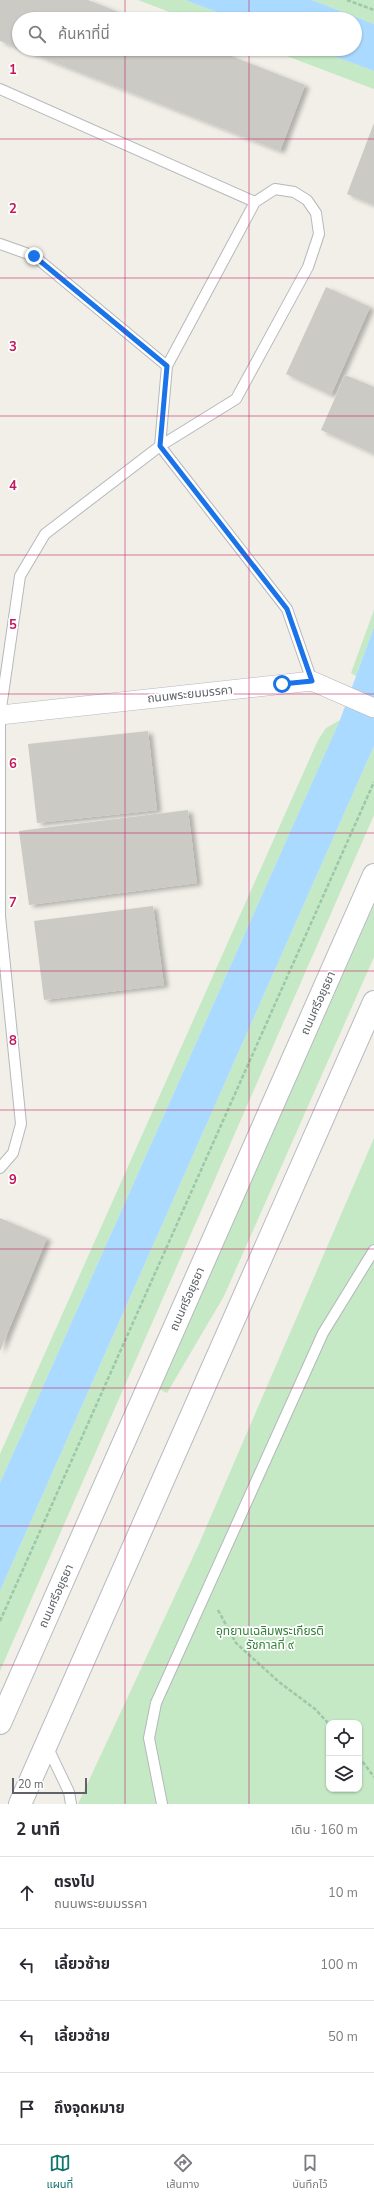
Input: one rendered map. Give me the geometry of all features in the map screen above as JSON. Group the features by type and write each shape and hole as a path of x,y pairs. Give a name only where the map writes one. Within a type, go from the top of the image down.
{"main road":[{"name":"ถนนศรีอยุธยา","path":"0,1723 374,875"},
{"path":"20,1804 374,1002"}],"street":[{"name":"ถนนพระยมมรรคา","path":"0,715 312,681 367,705"}],"lane":[{"path":"0,89 255,202"},
{"path":"0,1168 13,1153 21,1124 0,916 0,715 20,576 44,534 160,446 236,399 315,251 319,234 316,213 308,200 294,192 275,189 255,202 167,366 160,446 287,609 312,681"},
{"path":"0,244 34,256 167,366"},
{"path":"162,1804 149,1738 156,1703 324,1333 374,1250"},
{"path":"46,1744 68,1792 71,1804"}],"path":[{"path":"347,0 374,10"},
{"path":"0,1621 374,782"},
{"path":"208,1589 236,1643 279,1682 315,1709 326,1721"},
{"path":"362,1761 374,1777"}],"green space":[{"path":"138,0 185,0 217,12 170,12"},
{"path":"312,0 374,0 374,24 362,19 362,12 343,12"},
{"path":"287,56 334,56 374,71 374,89"},
{"path":"374,610 374,627 356,676 351,673"},
{"path":"340,720 0,1483 0,1454 318,740 326,728"},
{"path":"374,746 374,815 0,1671 0,1591"},
{"path":"374,905 374,957 224,1296 167,1393 159,1389"},
{"name":"อุทยานเฉลิมพระเกียรติ รัชกาลที่ ๙","path":"374,1138 374,1804 78,1804 199,1544"}],"water":[{"path":"185,0 312,0 343,12 217,12"},
{"path":"362,19 374,24 374,71 334,56 362,56"},
{"path":"374,627 374,746 0,1591 0,1483 340,720"}],"building":[{"path":"0,0 88,0 118,12 12,12 12,45 0,41"},
{"path":"39,56 231,56 305,85 280,151"},
{"path":"374,123 374,205 347,194"},
{"path":"326,287 370,307 331,395 286,374"},
{"path":"345,375 374,387 374,454 321,430"},
{"path":"148,731 157,810 37,823 28,744"},
{"path":"188,810 197,883 29,905 19,831"},
{"path":"153,906 164,985 44,1000 34,921"},
{"path":"0,1218 47,1238 0,1351"}],"route":[{"path":"34,256 167,366 160,446 287,609 312,681 282,684"}]}
